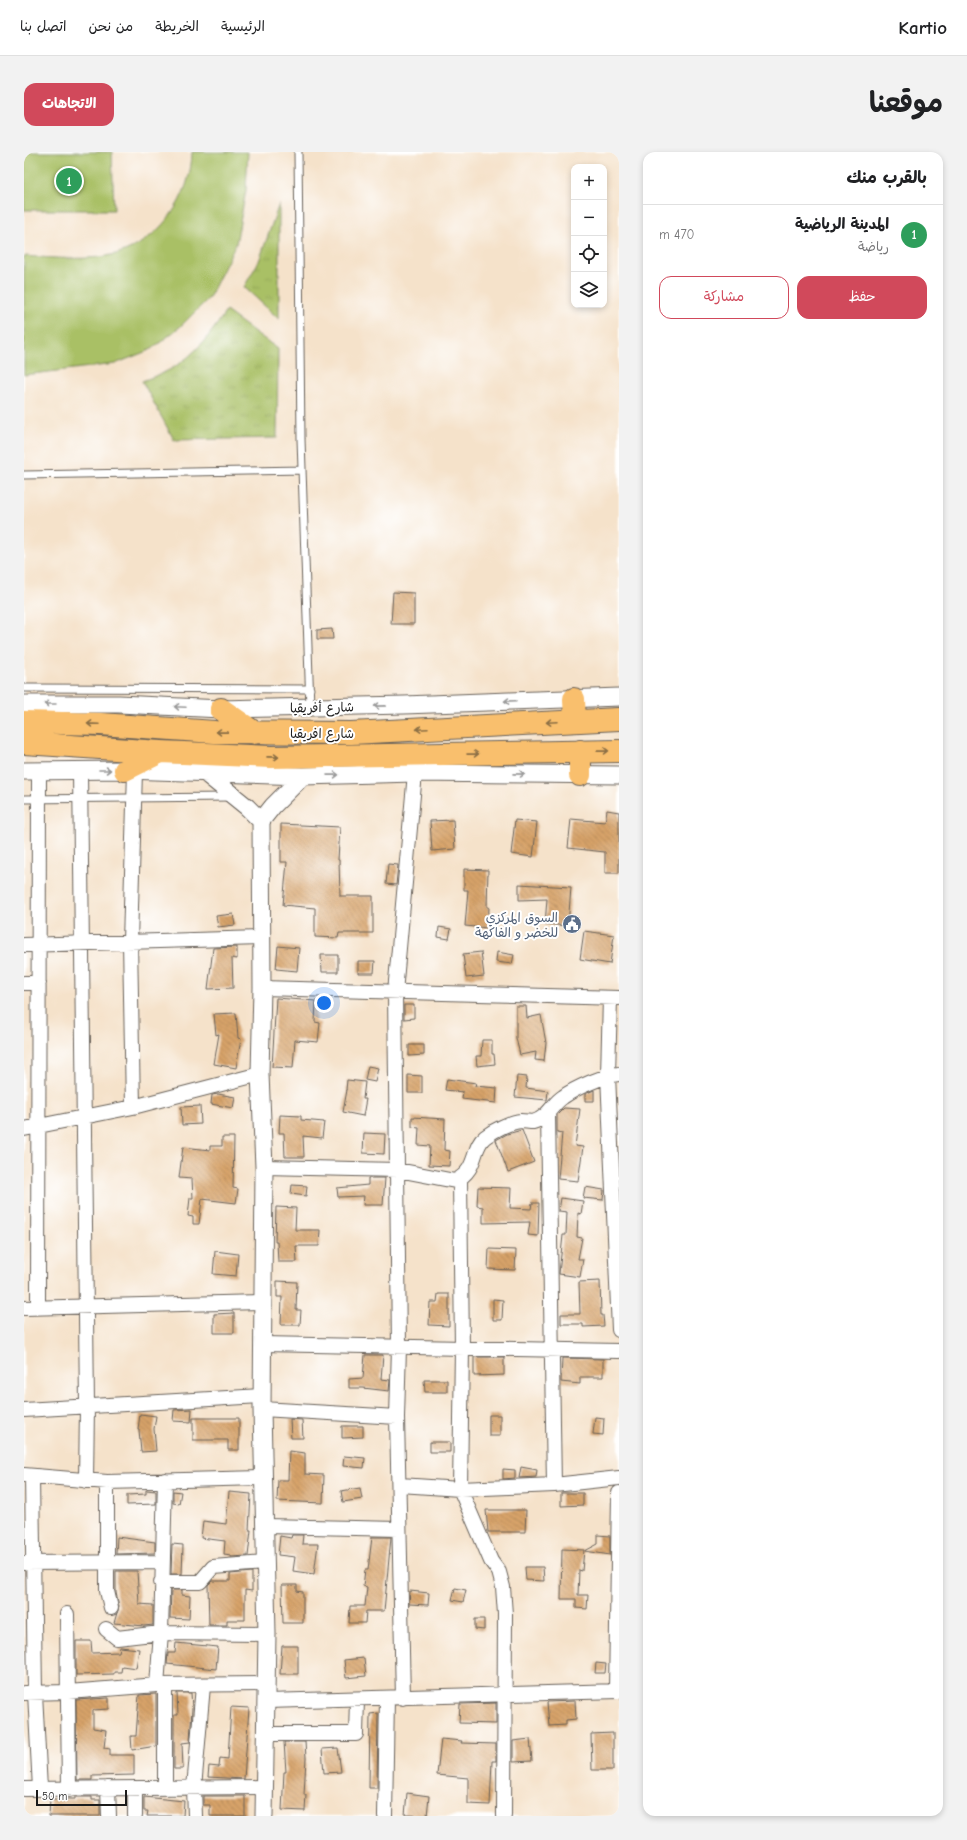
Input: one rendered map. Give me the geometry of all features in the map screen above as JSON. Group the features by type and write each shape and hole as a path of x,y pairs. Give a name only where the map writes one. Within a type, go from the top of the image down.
{"highway":[{"path":"574,699 575,721"},
{"path":"221,709 255,733"},
{"name":"شارع افريقيا","path":"24,722 100,724 215,732 351,733 619,719"},
{"name":"شارع افريقيا","path":"24,743 161,752 271,757 619,751"},
{"path":"130,771 161,752"},
{"path":"580,752 580,775"}],"street":[{"name":"شارع أفريقيا","path":"24,704 119,704 221,709 619,697"},
{"path":"263,1302 31,1308 39,1126 40,983 40,800 32,771 80,770 303,776 415,773 619,775"},
{"path":"80,770 87,1406 86,1481"},
{"path":"130,771 134,798 130,941 133,1107"},
{"path":"205,773 236,797 262,821"},
{"path":"403,1698 399,1529 400,1485 397,1417 399,1347 395,992 415,773"},
{"path":"264,1816 267,1734 267,1634 265,1563 266,1526 262,1403 264,1344 264,1167 260,1074 262,988 262,821 273,806 303,776"},
{"path":"24,945 262,938"},
{"path":"24,983 40,983"},
{"path":"262,988 615,998 614,1075 619,1330"},
{"path":"24,1129 133,1107 260,1074"},
{"path":"264,1167 398,1170 455,1181 460,1179 472,1165 479,1146 484,1138 504,1127 520,1121 533,1122 548,1114 562,1097 614,1075"},
{"path":"548,1114 554,1485"},
{"path":"460,1179 462,1348 460,1488 491,1561 499,1572 503,1587 505,1614 504,1816"},
{"path":"264,1344 619,1351"},
{"path":"24,1410 87,1406 262,1403 397,1417"},
{"path":"40,1789 30,1693 28,1476 107,1482 264,1478"},
{"path":"400,1485 460,1488 554,1485 619,1478"},
{"path":"165,1480 161,1582 161,1685 165,1788"},
{"path":"107,1482 106,1561 107,1591 111,1608"},
{"path":"267,1701 403,1698 504,1693 617,1691 619,1493"},
{"path":"266,1526 399,1529"},
{"path":"28,1563 106,1561 162,1562"},
{"path":"161,1582 200,1582 213,1567 265,1563"},
{"path":"67,1614 69,1790"},
{"path":"106,1629 117,1638 161,1633 267,1634"},
{"path":"30,1693 68,1692 161,1685 203,1686 266,1684"},
{"path":"195,1816 194,1788 203,1686"},
{"path":"385,1816 387,1698"},
{"path":"267,1734 356,1734 357,1699"},
{"path":"108,1788 109,1816"},
{"path":"135,1788 135,1816"},
{"path":"24,1789 265,1788"}],"lane":[{"path":"298,152 302,470 310,707"},
{"path":"24,475 302,470"},
{"path":"24,688 310,689"},
{"path":"24,799 80,800 236,797"}],"green space":[{"path":"24,152 112,152 114,210 24,210"},
{"path":"192,152 248,152 246,190 236,244 209,298 181,326 152,349 115,364 24,375 24,256 46,258 94,258 116,254 132,248 159,228 179,201 186,186"},
{"path":"279,204 279,319 244,287 259,261"},
{"path":"226,311 278,349 277,438 174,440 142,381 168,371 188,357 208,336"}],"building":[{"path":"393,592 414,593 414,624 391,624"},
{"path":"332,629 333,639 317,639 317,630"},
{"path":"607,810 619,812 619,873 605,873 605,852 568,848 571,819 605,822"},
{"path":"453,820 455,849 432,851 430,821"},
{"path":"515,820 537,822 533,857 511,854"},
{"path":"281,824 340,827 338,860 340,896 373,896 373,933 339,933 338,938 315,937 315,908 283,905 287,862 281,862"},
{"path":"388,864 398,865 396,885 386,884"},
{"path":"464,869 488,870 488,928 465,926 468,890 464,890"},
{"path":"519,884 571,887 568,926 545,924 547,899 519,900"},
{"path":"233,914 235,925 218,927 216,916"},
{"path":"439,927 451,929 449,939 438,937"},
{"path":"584,931 614,935 610,964 580,959"},
{"path":"278,946 299,948 297,971 276,969"},
{"path":"237,947 237,959 232,958 233,988 208,989 213,948"},
{"path":"481,952 484,976 466,978 463,954"},
{"path":"497,952 514,955 512,964 496,962"},
{"path":"321,955 338,955 338,972 322,972"},
{"path":"358,961 375,961 374,973 358,973"},
{"path":"276,998 316,1001 315,1022 320,1023 318,1042 295,1040 293,1068 272,1067"},
{"path":"404,1005 414,1005 414,1018 404,1019"},
{"path":"516,1006 526,1006 527,1018 541,1015 546,1043 544,1061 535,1060 536,1052 520,1055 516,1038"},
{"path":"236,1013 238,1038 241,1039 236,1068 214,1064 219,1034 216,1035 214,1014"},
{"path":"482,1040 492,1040 492,1054 494,1054 495,1064 477,1066 476,1056 481,1056"},
{"path":"409,1045 424,1045 424,1055 409,1056"},
{"path":"368,1066 378,1068 375,1082 365,1080"},
{"path":"408,1075 422,1076 422,1093 408,1093"},
{"path":"517,1076 527,1077 526,1088 548,1091 547,1100 515,1097"},
{"path":"447,1079 476,1083 475,1086 497,1088 496,1103 462,1099 463,1092 445,1090"},
{"path":"347,1080 365,1082 363,1099 366,1099 363,1116 343,1112 347,1090"},
{"path":"594,1090 594,1101 585,1101 585,1094"},
{"path":"218,1094 235,1097 233,1108 211,1104 212,1095"},
{"path":"200,1106 201,1124 182,1125 181,1107"},
{"path":"564,1108 580,1109 575,1146 583,1147 578,1181 558,1179 562,1133 557,1132 557,1115"},
{"path":"280,1115 301,1116 301,1120 324,1122 322,1138 303,1136 304,1157 285,1157 284,1133 279,1133"},
{"path":"412,1117 445,1119 444,1150 450,1151 449,1166 429,1165 430,1146 418,1145 419,1128 412,1127"},
{"path":"522,1130 534,1162 508,1172 496,1140 507,1134"},
{"path":"364,1133 385,1134 384,1154 363,1153"},
{"path":"222,1137 234,1137 233,1188 238,1189 236,1203 202,1199 199,1224 193,1224 193,1217 188,1216 190,1198 193,1198 192,1179 179,1178 183,1147 210,1150 210,1146 222,1146"},
{"path":"368,1178 385,1178 383,1205 363,1205 364,1196 338,1197 337,1188 368,1185"},
{"path":"292,1185 307,1186 306,1196 291,1194"},
{"path":"478,1187 511,1188 510,1208 531,1209 532,1203 539,1203 538,1236 528,1235 530,1222 483,1223 483,1207 477,1206"},
{"path":"585,1187 604,1190 603,1200 583,1198"},
{"path":"561,1198 583,1201 581,1214 578,1213 577,1237 582,1238 578,1259 583,1259 580,1277 559,1274 563,1235 566,1235 567,1212 559,1211"},
{"path":"276,1207 296,1208 295,1230 320,1230 319,1246 296,1246 297,1262 278,1262 277,1242 275,1242"},
{"path":"489,1249 516,1250 515,1270 488,1269"},
{"path":"215,1251 238,1254 236,1276 213,1274"},
{"path":"277,1281 297,1282 296,1310 301,1310 300,1325 281,1325 282,1297 277,1297"},
{"path":"600,1281 601,1315 603,1315 604,1326 583,1327 583,1324 561,1324 561,1314 580,1314 579,1282"},
{"path":"438,1294 449,1294 449,1326 429,1325 430,1302 437,1302"},
{"path":"493,1299 503,1300 502,1320 493,1320"},
{"path":"234,1313 234,1333 214,1333 214,1314"},
{"path":"365,1355 383,1355 381,1379 390,1380 389,1391 349,1388 349,1379 363,1378"},
{"path":"474,1357 504,1357 504,1375 474,1376"},
{"path":"562,1358 603,1359 603,1377 580,1377 580,1384 561,1382"},
{"path":"424,1380 447,1380 447,1392 425,1392"},
{"path":"192,1409 191,1422 173,1421 174,1410"},
{"path":"140,1414 156,1416 154,1429 156,1451 141,1452 138,1430"},
{"path":"489,1415 500,1415 500,1436 489,1436"},
{"path":"595,1417 604,1418 603,1435 593,1434"},
{"path":"193,1418 239,1418 239,1450 228,1450 228,1440 193,1440"},
{"path":"290,1419 302,1420 303,1438 291,1438"},
{"path":"342,1426 363,1426 363,1437 342,1438"},
{"path":"430,1442 450,1442 450,1452 430,1452"},
{"path":"289,1451 305,1453 305,1474 324,1475 323,1503 277,1501 278,1480 288,1480"},
{"path":"344,1456 365,1458 364,1468 343,1466"},
{"path":"521,1467 537,1470 536,1477 519,1478"},
{"path":"503,1469 515,1470 515,1478 503,1479"},
{"path":"360,1488 362,1499 343,1502 341,1491"},
{"path":"146,1490 156,1491 156,1504 127,1505 127,1495 146,1494"},
{"path":"173,1491 181,1492 179,1504 173,1503"},
{"path":"229,1492 251,1494 249,1530 251,1530 248,1556 231,1557 231,1555 224,1554 225,1541 201,1538 203,1521 226,1524"},
{"path":"561,1493 583,1493 583,1505 561,1506"},
{"path":"486,1510 526,1510 525,1532 488,1532"},
{"path":"292,1535 303,1535 302,1544 318,1544 314,1574 293,1571 295,1557 278,1555 280,1536 291,1538"},
{"path":"598,1535 610,1536 610,1555 585,1551 598,1544"},
{"path":"117,1537 155,1542 155,1553 116,1554"},
{"path":"372,1537 391,1537 384,1611 366,1611 365,1623 349,1623 350,1606 365,1606 367,1587 363,1586 365,1570 368,1570"},
{"path":"172,1544 183,1545 182,1574 171,1574"},
{"path":"562,1549 584,1550 582,1571 579,1570 578,1595 588,1595 587,1609 576,1608 576,1599 561,1599"},
{"path":"525,1567 543,1567 544,1581 526,1580"},
{"path":"116,1571 137,1571 139,1604 153,1605 153,1625 144,1626 114,1623 119,1606 116,1593"},
{"path":"252,1572 252,1591 245,1590 245,1620 227,1620 227,1625 209,1625 208,1585 212,1581 230,1581 230,1574"},
{"path":"282,1585 297,1585 297,1591 303,1592 303,1623 283,1623"},
{"path":"455,1588 466,1590 463,1602 452,1600"},
{"path":"171,1590 182,1590 182,1595 190,1596 189,1619 170,1618"},
{"path":"410,1591 429,1593 428,1605 409,1604"},
{"path":"475,1619 484,1619 484,1630 475,1629"},
{"path":"76,1641 91,1641 92,1653 119,1652 120,1647 139,1649 136,1668 122,1666 121,1672 114,1672 114,1674 76,1675"},
{"path":"176,1643 218,1647 216,1669 167,1664 168,1653 175,1653"},
{"path":"282,1646 298,1646 298,1674 280,1674"},
{"path":"364,1658 366,1676 346,1678 344,1660"},
{"path":"596,1663 606,1664 605,1673 595,1673"},
{"path":"177,1693 191,1693 192,1708 190,1742 182,1743 183,1769 174,1769 174,1715 178,1715"},
{"path":"156,1694 156,1746 132,1750 131,1736 136,1736 139,1695"},
{"path":"109,1698 109,1709 93,1710 93,1728 106,1730 104,1748 110,1749 110,1755 134,1755 134,1775 92,1776 92,1780 77,1780 76,1700"},
{"path":"575,1701 576,1719 566,1720 566,1725 549,1726 547,1702"},
{"path":"496,1703 496,1724 459,1723 460,1704"},
{"path":"231,1707 249,1708 244,1779 208,1777 209,1766 219,1767 220,1758 228,1759"},
{"path":"378,1713 377,1788 369,1788 370,1714"},
{"path":"613,1733 613,1770 592,1770 591,1734"},
{"path":"441,1739 462,1741 461,1743 496,1744 496,1761 492,1761 490,1805 468,1804 468,1778 437,1775"},
{"path":"530,1739 532,1761 513,1762 513,1741"},
{"path":"284,1742 305,1742 305,1811 282,1810 284,1772 286,1772"},
{"path":"338,1748 341,1772 324,1773 322,1749"},
{"path":"407,1793 429,1796 427,1816 405,1815"},
{"path":"203,1796 245,1796 245,1816 210,1816 210,1805 203,1805"},
{"path":"75,1797 92,1797 92,1800 100,1800 100,1816 49,1816 50,1799 75,1799"},
{"path":"144,1797 184,1801 183,1816 147,1816 148,1811 144,1811"}],"place":[{"name":"المدينة الرياضية","path":"69,181"},
{"name":"السوق المركزي للخضر و الفاكهة","path":"572,924"}]}
